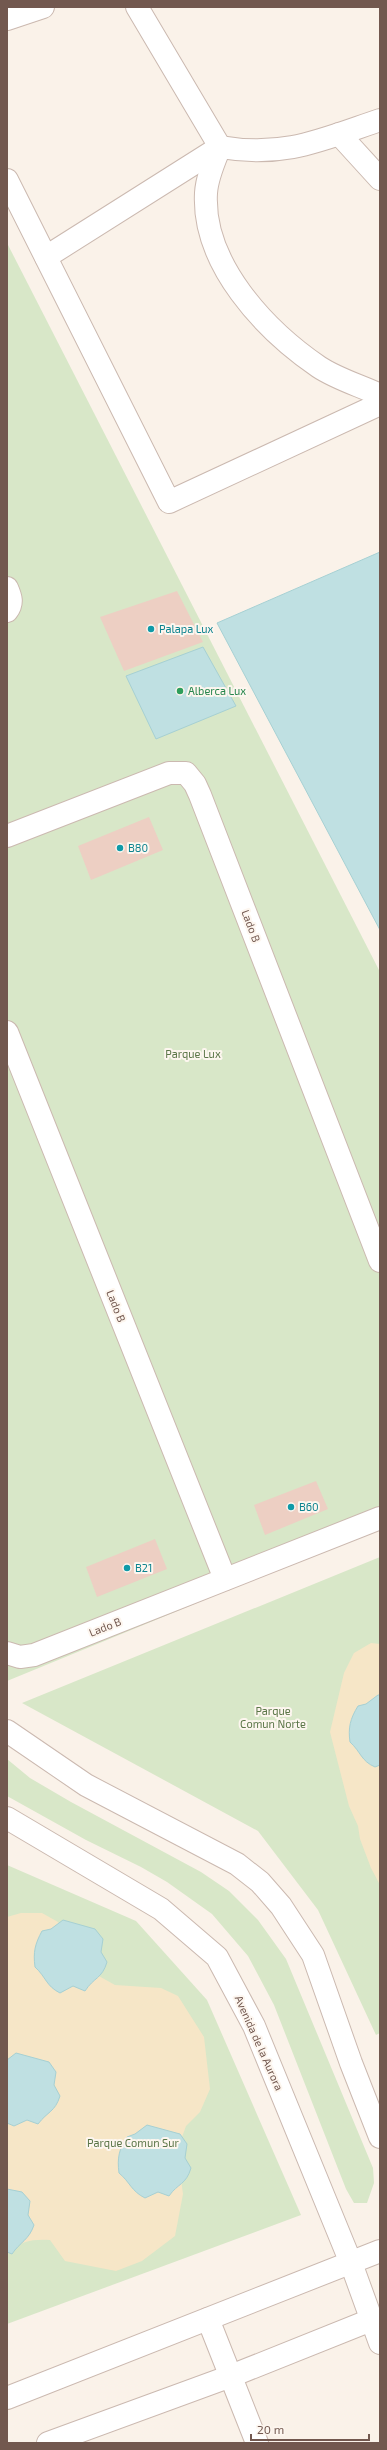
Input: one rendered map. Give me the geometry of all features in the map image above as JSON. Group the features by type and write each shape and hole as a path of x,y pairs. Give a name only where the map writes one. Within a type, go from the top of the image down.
{"street":[{"path":"7,19 43,7"},
{"path":"137,7 220,147"},
{"path":"46,257 220,147 246,152 296,148 380,120"},
{"path":"338,134 380,179"},
{"path":"220,147 210,170 206,192 206,215 222,265 240,293 266,322 320,367 380,395"},
{"path":"7,180 169,502 380,404"},
{"path":"7,588 11,605 7,611"},
{"name":"Lado B","path":"7,836 169,772 186,773 195,784 200,795 380,1261"},
{"name":"Lado B","path":"7,1032 225,1579"},
{"name":"Lado B","path":"7,1653 20,1657 34,1655 380,1518"},
{"path":"7,1731 86,1785 237,1864 260,1882 281,1906 313,1955 351,2063 380,2137"},
{"name":"Avenida de la Aurora","path":"7,1818 162,1909 217,1957 254,2026 351,2262 380,2343"},
{"path":"7,2398 380,2251"},
{"path":"208,2320 257,2443"},
{"path":"48,2443 231,2376 371,2320"}],"green space":[{"name":"Parque Lux","path":"7,243 380,972 380,1528 7,1681"},
{"name":"Parque Comun Norte","path":"380,1557 380,2033 376,2035 318,1910 258,1831 22,1703"},
{"path":"7,1759 30,1778 71,1802 201,1872 229,1891 258,1920 286,1959 373,2168 374,2183 367,2203 354,2203 346,2189 274,2005 248,1956 212,1914 167,1882 141,1867 86,1840 7,1796"},
{"name":"Parque Comun Sur","path":"7,1865 136,1921 207,2000 301,2215 7,2324"}],"sand":[{"path":"371,1643 380,1644 380,1885 371,1868 360,1839 358,1826 349,1806 330,1732 344,1673 354,1653"},
{"name":"Parque Comun Sur","path":"21,1913 42,1913 58,1922 69,1944 97,1975 115,1985 161,1988 178,1996 204,2037 210,2089 200,2112 186,2126 177,2151 183,2194 175,2236 142,2261 116,2271 65,2261 50,2240 38,2240 22,2243 7,2253 7,1917"}],"water":[{"path":"380,552 380,930 217,623"},
{"name":"Alberca Lux","path":"203,647 236,706 156,739 126,676"},
{"path":"380,1695 380,1765 375,1767 370,1765 364,1759 350,1742 349,1732 351,1719 358,1706 366,1704"},
{"path":"63,1920 95,1929 103,1939 101,1952 107,1962 105,1968 85,1991 73,1986 60,1993 49,1984 35,1967 35,1948 42,1931 51,1929"},
{"path":"16,2053 49,2062 56,2072 54,2085 60,2096 56,2105 38,2124 27,2120 14,2126 7,2123 7,2060"},
{"path":"147,2125 180,2134 187,2144 185,2158 191,2168 189,2174 187,2178 169,2196 158,2192 145,2198 140,2195 119,2173 119,2154 124,2141 127,2137 135,2134"},
{"path":"7,2189 22,2192 30,2201 28,2215 34,2225 27,2238 12,2254 7,2252"}],"building":[{"name":"Palapa Lux","path":"177,591 203,642 124,671 100,617"},
{"name":"B80","path":"149,817 163,850 91,880 78,846"},
{"name":"B60","path":"316,1481 328,1509 265,1535 254,1505"},
{"name":"B21","path":"155,1539 167,1569 97,1597 86,1567"}],"place":[{"name":"Palapa Lux","path":"151,629"},
{"name":"Alberca Lux","path":"180,691"},
{"name":"B80","path":"120,848"},
{"name":"B60","path":"291,1507"},
{"name":"B21","path":"127,1568"}]}
